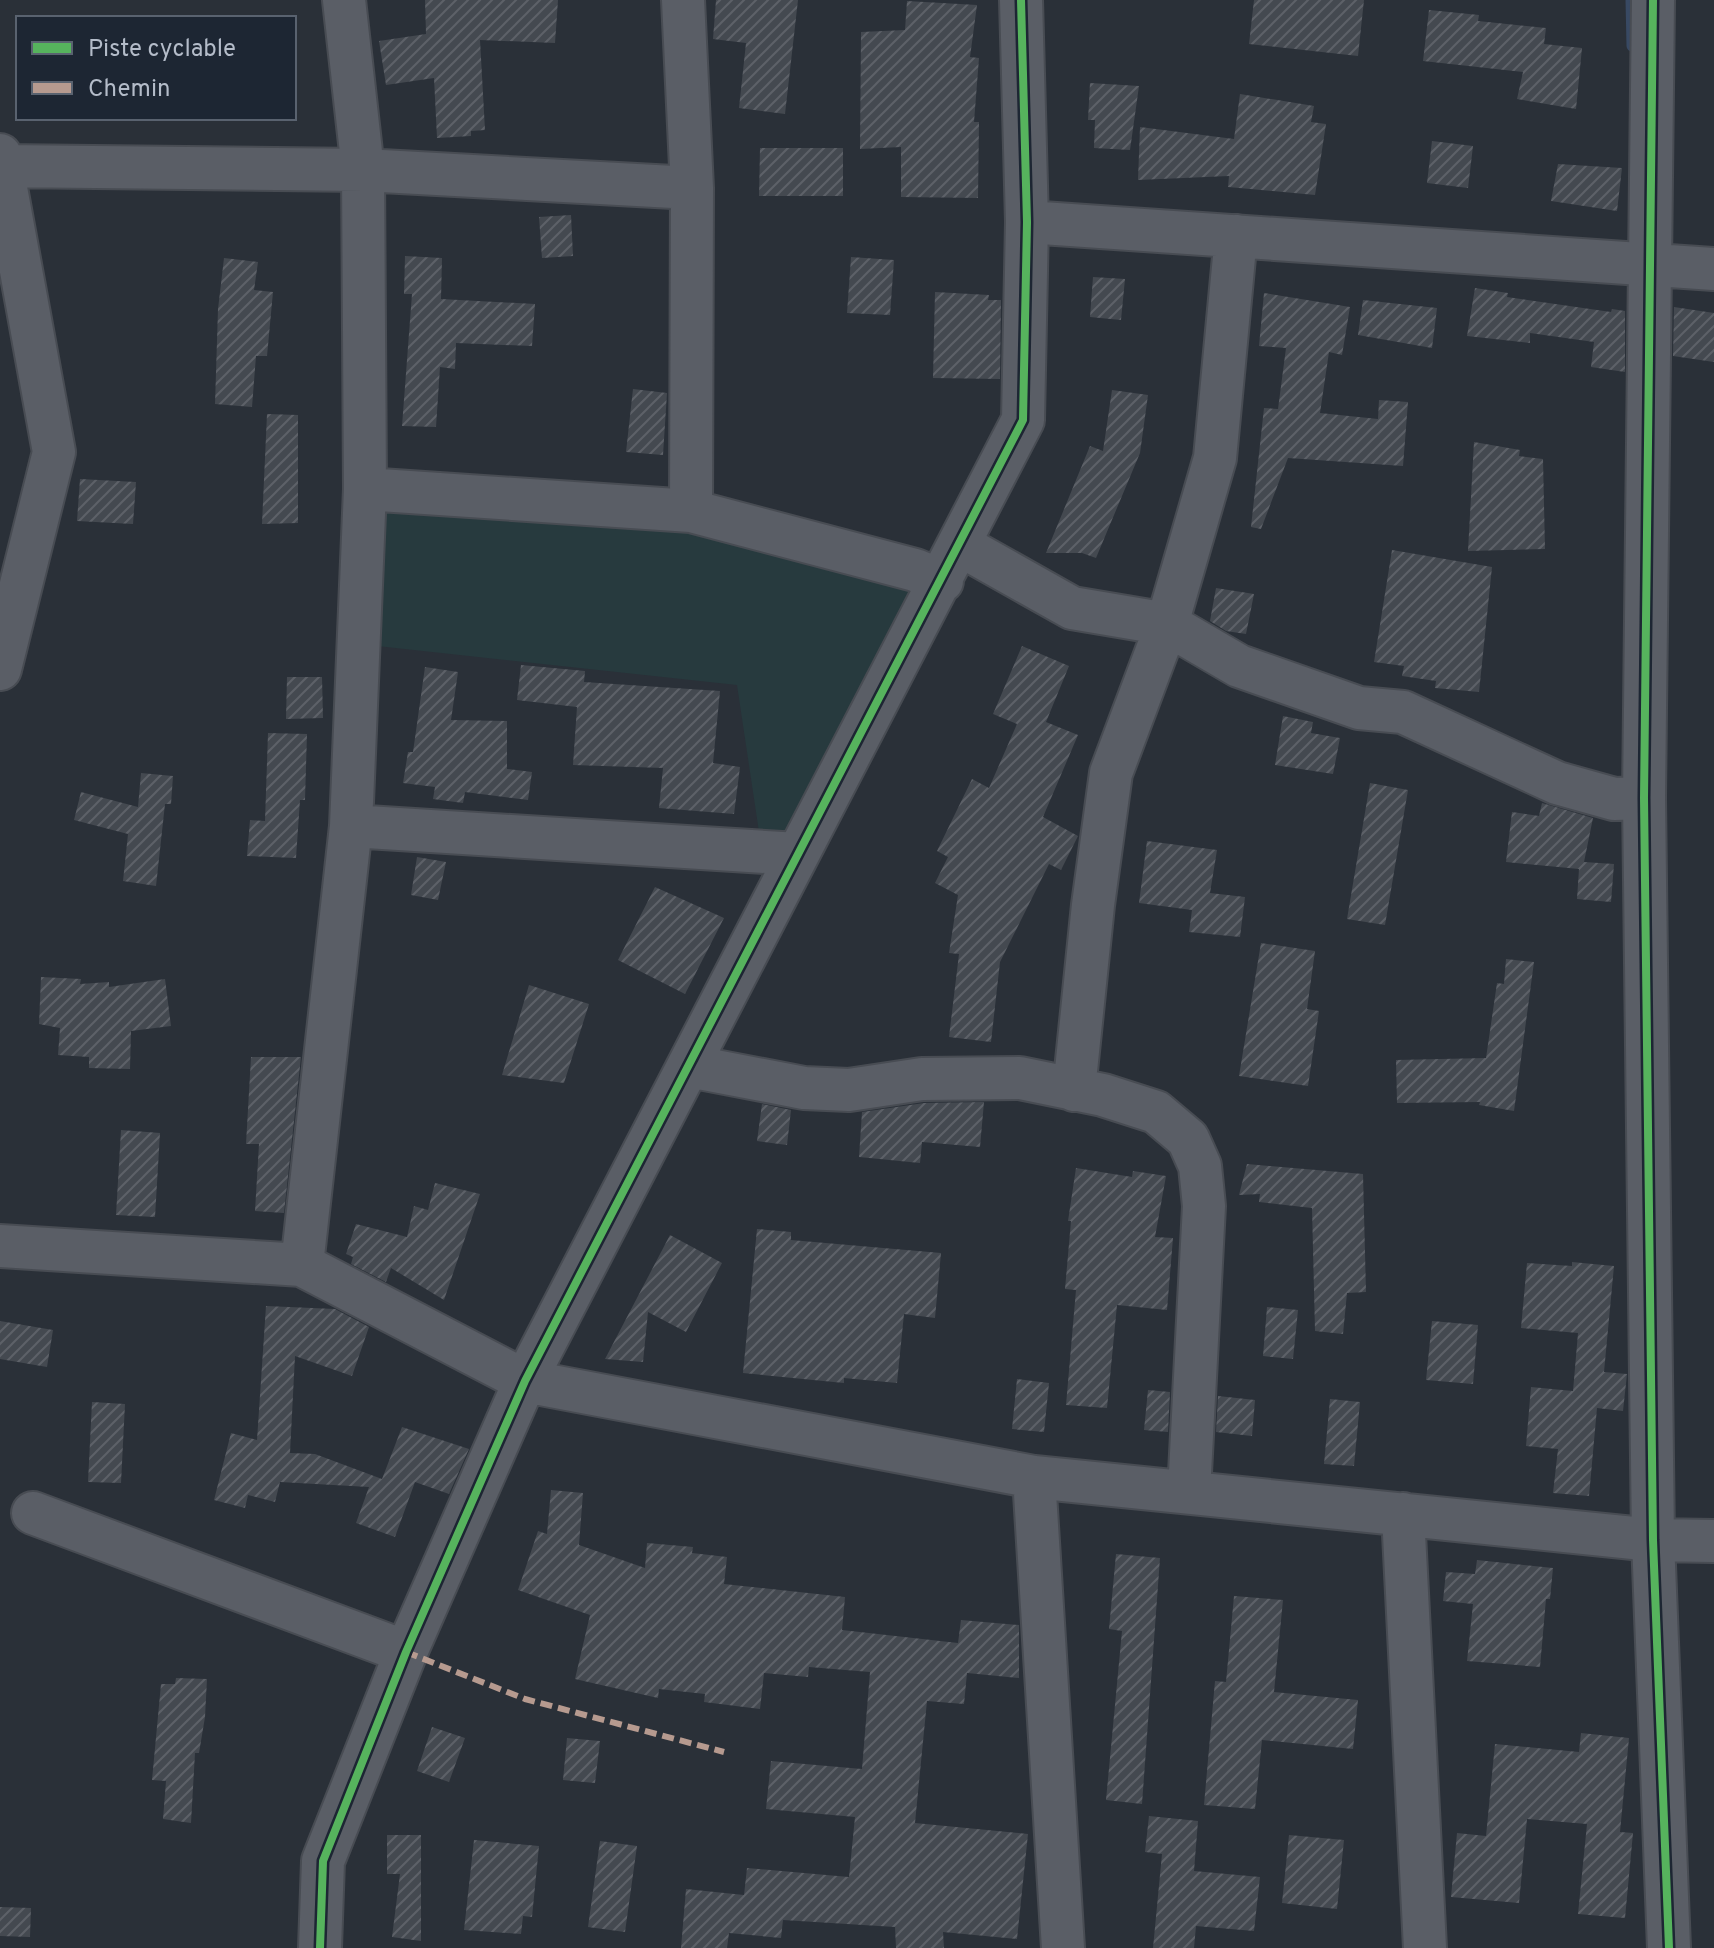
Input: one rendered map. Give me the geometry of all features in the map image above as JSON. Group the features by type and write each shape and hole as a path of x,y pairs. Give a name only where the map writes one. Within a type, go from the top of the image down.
{"street":[{"path":"302,1265 351,826 365,489 363,170 344,0"},
{"path":"683,0 692,188 691,511"},
{"path":"320,1948 323,1861 406,1652 525,1381 1023,420 1027,222 1021,0"},
{"path":"1653,0 1644,798 1653,1540 1669,1948"},
{"path":"0,669 54,452 1,160 363,170 692,188"},
{"path":"1027,222 1714,269"},
{"path":"1074,1090 1093,905 1111,773 1167,624 1215,458 1236,236"},
{"path":"365,489 691,511 915,570 951,563 1072,608 1167,624 1239,666 1359,708 1403,712 1557,783 1614,799 1644,798"},
{"path":"351,826 798,854"},
{"path":"689,1066 804,1088 849,1090 922,1079 1020,1078 1156,1112 1188,1139 1200,1166 1204,1206 1189,1492"},
{"path":"0,1246 302,1265 525,1381 1034,1477 1653,1540 1714,1541"},
{"path":"1034,1477 1063,1948"},
{"path":"33,1513 406,1652"},
{"path":"1403,1514 1425,1948"}],"green space":[{"path":"376,490 691,511 942,581 798,854 762,852 737,685 359,644"}],"building":[{"path":"425,0 558,0 555,43 480,40 485,130 471,131 471,136 437,138 434,78 386,85 379,41 426,34"},
{"path":"716,0 798,0 785,114 739,108 746,43 713,39"},
{"path":"1254,0 1364,0 1358,56 1249,44"},
{"path":"907,1 977,5 970,57 979,58 974,122 979,122 978,198 901,197 901,147 860,149 861,32 905,30"},
{"path":"1429,10 1479,15 1478,21 1546,28 1544,44 1582,48 1576,109 1517,99 1523,72 1423,61"},
{"path":"1090,83 1139,86 1130,150 1094,148 1095,120 1088,120"},
{"path":"1240,94 1314,106 1311,122 1326,124 1315,195 1228,187 1229,176 1138,180 1140,127 1234,139"},
{"path":"1432,141 1473,146 1468,188 1427,183"},
{"path":"760,148 843,148 843,196 759,196"},
{"path":"1558,164 1622,168 1617,211 1551,201"},
{"path":"571,215 573,256 542,258 539,217"},
{"path":"405,256 442,258 441,299 535,304 532,346 456,343 455,369 440,367 436,427 402,426 412,294 404,294"},
{"path":"851,257 894,260 890,315 847,313"},
{"path":"224,258 258,262 254,290 273,292 267,356 256,356 252,407 215,404 218,309"},
{"path":"1093,277 1125,279 1121,320 1090,317"},
{"path":"1475,288 1508,293 1507,297 1611,312 1612,309 1625,311 1625,372 1591,367 1594,342 1530,333 1530,343 1467,336"},
{"path":"935,292 989,295 988,300 1001,300 1000,379 933,378"},
{"path":"1264,293 1350,307 1342,355 1329,352 1320,413 1378,419 1379,400 1408,402 1403,466 1288,458 1261,529 1251,527 1264,408 1278,409 1286,348 1259,346"},
{"path":"1363,300 1437,308 1432,348 1358,335"},
{"path":"1674,307 1714,313 1714,362 1673,356"},
{"path":"633,389 667,393 663,455 626,452"},
{"path":"1112,390 1148,395 1140,453 1096,558 1082,553 1046,553 1090,446 1103,451"},
{"path":"267,414 298,415 298,523 262,524"},
{"path":"1474,442 1520,450 1519,456 1543,459 1545,549 1468,551"},
{"path":"80,479 136,482 133,524 77,521"},
{"path":"1392,550 1492,567 1479,692 1435,688 1436,681 1402,676 1404,666 1374,662"},
{"path":"1216,588 1254,594 1246,634 1226,631 1210,621"},
{"path":"1022,646 1069,666 1046,722 1078,735 1043,817 1078,836 1061,870 1049,864 1000,962 991,1042 949,1037 959,954 949,953 958,895 935,883 948,857 937,851 972,779 989,788 1017,724 993,714"},
{"path":"521,665 585,671 584,682 720,691 713,763 740,767 734,814 659,808 663,768 573,765 577,707 517,700"},
{"path":"425,667 458,672 451,720 507,721 507,769 532,772 528,800 465,792 463,803 433,799 435,787 403,783 408,752 413,752"},
{"path":"287,677 322,677 323,718 286,719"},
{"path":"1283,716 1313,722 1311,733 1340,738 1333,774 1275,765"},
{"path":"268,733 307,734 305,800 300,800 296,858 247,856 250,820 265,821"},
{"path":"141,773 173,776 171,804 165,804 156,886 123,881 128,834 74,820 81,792 138,807"},
{"path":"1370,783 1408,790 1385,925 1347,919"},
{"path":"1542,803 1593,818 1584,862 1614,864 1611,902 1577,899 1579,869 1506,862 1512,812 1539,816"},
{"path":"1147,841 1217,850 1210,893 1245,897 1240,937 1189,932 1192,910 1139,903"},
{"path":"417,857 446,862 438,900 411,895"},
{"path":"655,887 724,918 685,994 618,960"},
{"path":"1261,943 1315,951 1307,1009 1319,1011 1308,1086 1239,1076"},
{"path":"1506,959 1534,962 1514,1111 1479,1105 1480,1102 1397,1103 1396,1060 1486,1058 1497,983 1504,984"},
{"path":"41,977 81,979 80,984 109,982 109,987 165,979 171,1026 131,1031 130,1069 89,1068 89,1057 58,1055 60,1028 39,1024"},
{"path":"529,985 589,1004 564,1083 502,1075"},
{"path":"251,1057 301,1057 284,1213 255,1211 259,1144 246,1144"},
{"path":"984,1102 980,1147 922,1142 920,1163 859,1157 862,1112 924,1103"},
{"path":"762,1104 791,1110 787,1145 757,1141"},
{"path":"121,1130 160,1133 155,1217 116,1215"},
{"path":"1247,1164 1363,1174 1366,1292 1347,1293 1343,1334 1315,1331 1312,1208 1259,1202 1260,1194 1239,1195"},
{"path":"1076,1168 1132,1177 1133,1171 1166,1176 1155,1237 1173,1238 1167,1310 1117,1305 1107,1408 1066,1405 1076,1290 1065,1289 1071,1221 1068,1221"},
{"path":"435,1183 480,1194 444,1300 391,1268 386,1282 351,1264 353,1257 346,1254 356,1224 407,1237 414,1206 428,1210"},
{"path":"757,1229 791,1232 791,1240 941,1253 935,1318 904,1314 897,1383 844,1378 844,1383 743,1373"},
{"path":"670,1235 722,1263 686,1332 648,1312 643,1362 605,1359"},
{"path":"1572,1262 1614,1266 1604,1372 1627,1374 1623,1411 1597,1408 1589,1496 1553,1493 1558,1449 1526,1446 1531,1387 1573,1391 1578,1333 1521,1328 1527,1263 1572,1266"},
{"path":"266,1306 335,1309 369,1327 352,1376 295,1356 290,1453 315,1454 382,1479 402,1427 469,1449 449,1494 415,1482 395,1537 356,1523 369,1487 280,1482 275,1502 248,1495 245,1508 214,1500 231,1433 257,1440"},
{"path":"1267,1307 1298,1310 1293,1359 1263,1356"},
{"path":"0,1321 53,1330 47,1367 0,1359"},
{"path":"1432,1321 1478,1325 1473,1384 1426,1380"},
{"path":"1017,1379 1049,1383 1044,1432 1012,1429"},
{"path":"1148,1390 1170,1392 1168,1432 1144,1430"},
{"path":"1218,1396 1255,1400 1252,1436 1216,1432"},
{"path":"1330,1399 1360,1402 1354,1466 1324,1464"},
{"path":"92,1402 125,1404 121,1483 88,1482"},
{"path":"551,1490 583,1493 579,1545 645,1568 647,1543 693,1547 692,1553 727,1557 724,1584 845,1597 842,1630 958,1643 961,1620 1019,1625 1019,1678 967,1673 964,1704 927,1701 915,1823 1028,1834 1017,1939 943,1932 944,1948 896,1948 895,1927 783,1920 781,1938 729,1933 727,1948 681,1948 686,1889 744,1895 747,1868 849,1877 855,1817 766,1809 771,1761 862,1769 870,1672 809,1667 808,1677 764,1673 760,1709 704,1702 705,1694 659,1689 658,1698 575,1679 590,1615 518,1590 538,1531 547,1534"},
{"path":"1116,1554 1160,1558 1142,1804 1106,1800 1122,1631 1109,1629"},
{"path":"1477,1560 1553,1568 1550,1599 1546,1599 1540,1667 1467,1661 1473,1604 1443,1601 1446,1572 1475,1574"},
{"path":"1234,1596 1283,1600 1274,1692 1358,1700 1353,1749 1262,1740 1255,1809 1204,1805 1215,1681 1226,1682"},
{"path":"176,1678 207,1679 205,1717 199,1753 195,1753 191,1823 163,1819 166,1781 152,1780 161,1684 175,1684"},
{"path":"432,1727 465,1738 449,1782 417,1771"},
{"path":"1581,1733 1629,1738 1620,1832 1633,1833 1625,1918 1578,1914 1587,1824 1527,1819 1519,1903 1451,1897 1457,1833 1486,1836 1495,1744 1579,1752"},
{"path":"567,1738 600,1741 595,1783 563,1780"},
{"path":"1149,1816 1198,1821 1194,1871 1260,1877 1254,1931 1196,1926 1194,1948 1153,1948 1162,1854 1145,1852"},
{"path":"387,1835 421,1835 421,1941 392,1937 400,1874 387,1874"},
{"path":"1289,1835 1344,1840 1337,1909 1282,1903"},
{"path":"474,1840 539,1846 532,1917 523,1916 521,1934 464,1930"},
{"path":"600,1841 637,1846 625,1932 588,1927"},
{"path":"0,1907 31,1908 30,1937 0,1936"}],"waterway":[{"path":"1631,0 1632,46"}],"marked path":[{"path":"406,1652 525,1699 724,1752"}],"cycle path":[{"path":"320,1948 323,1861 406,1652 525,1381 1023,420 1027,222 1021,0"},
{"path":"1653,0 1644,798 1653,1540 1669,1948"}]}
